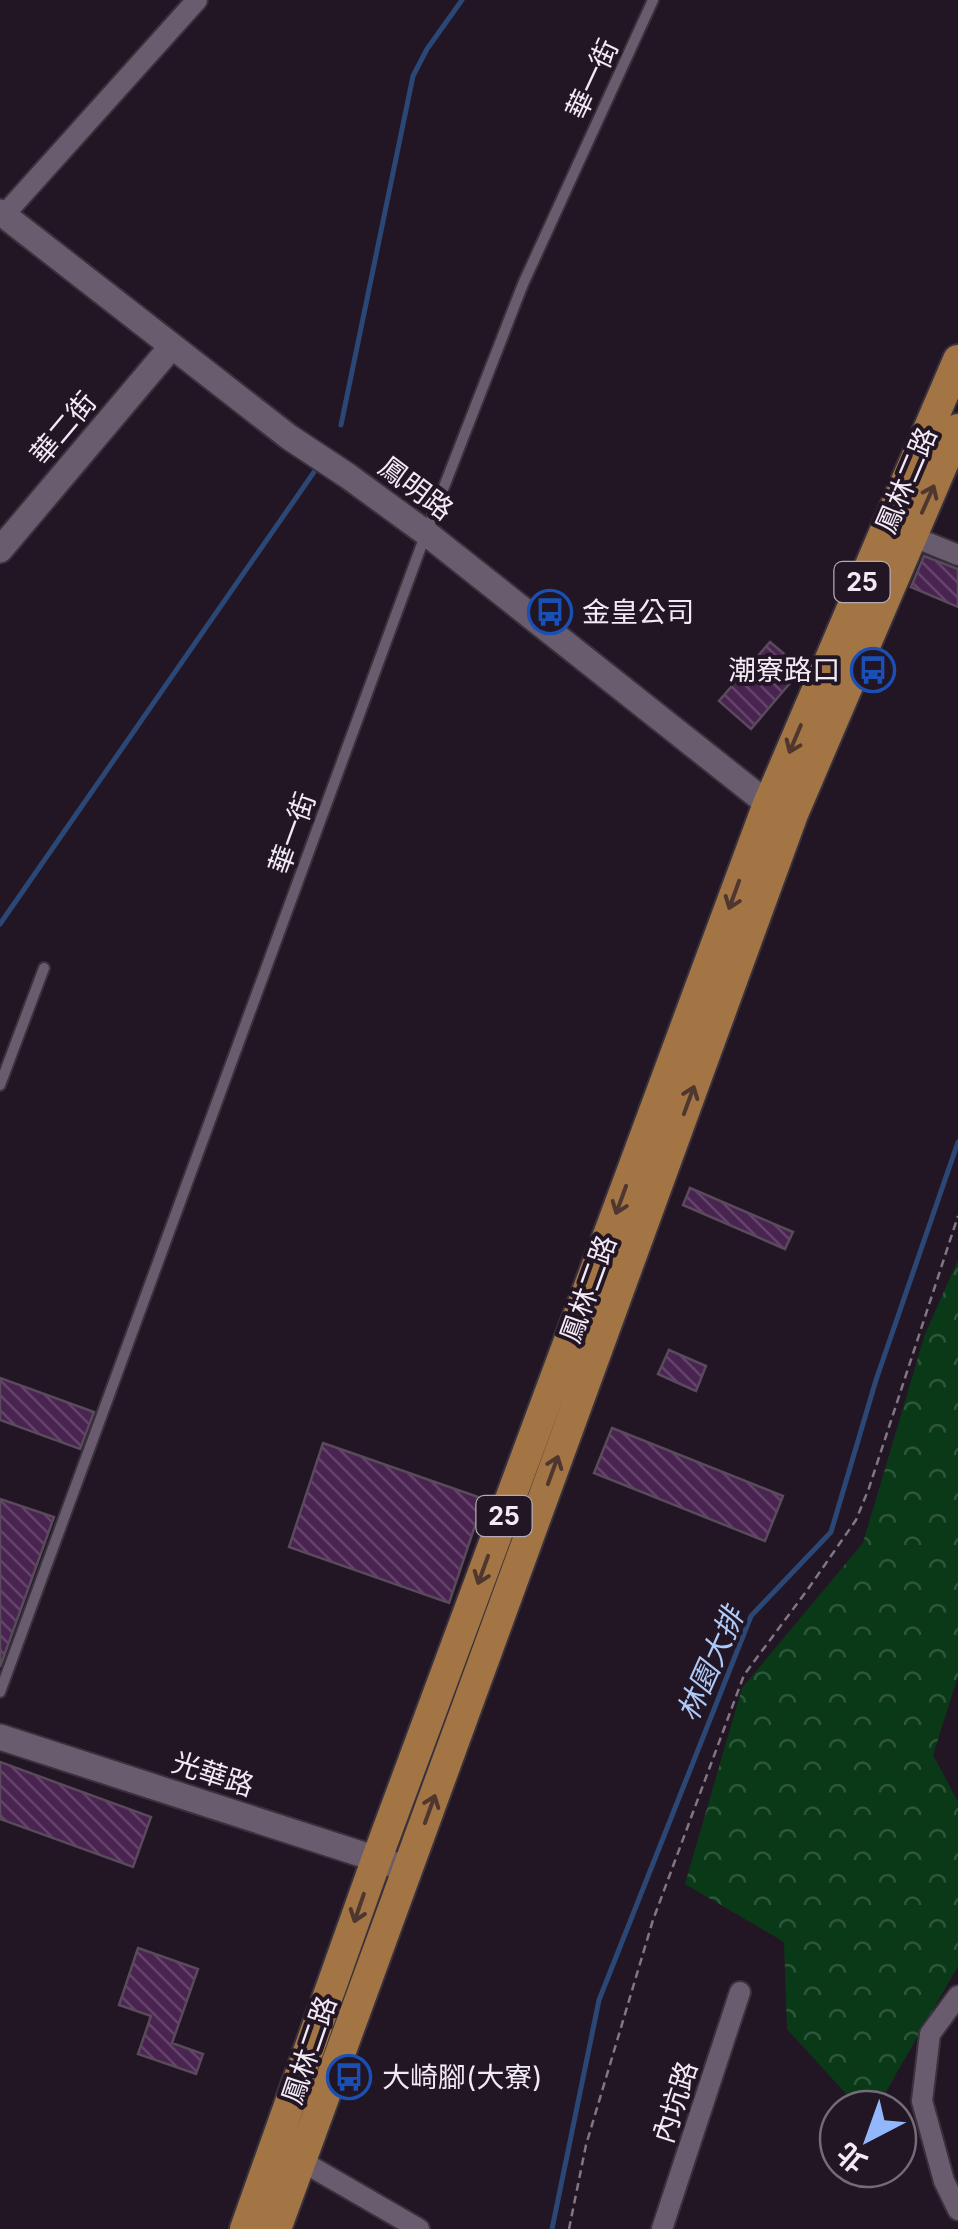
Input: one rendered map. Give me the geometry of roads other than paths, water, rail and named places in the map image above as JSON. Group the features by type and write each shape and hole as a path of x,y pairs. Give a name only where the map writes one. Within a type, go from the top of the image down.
{"main road":[{"name":"鳳林二路","path":"276,2229 289,2154 377,1858 781,809 899,531 958,360"},
{"name":"鳳林二路","path":"899,531 958,429"},
{"name":"鳳林二路","path":"245,2229 289,2154 407,1870 781,809"}],"street":[{"path":"2,214 197,0"},
{"name":"鳳明路","path":"2,214 289,437 426,532 781,809"},
{"name":"華二街","path":"0,550 172,346"},
{"path":"899,531 958,554"},
{"name":"光華路","path":"0,1738 407,1870"},
{"name":"內坑路","path":"662,2229 740,1992"},
{"path":"958,1996 930,2034 922,2101 944,2181 958,2210"},
{"path":"289,2154 419,2229"}],"lane":[{"name":"華一街","path":"0,1692 426,532 523,284 653,0"},
{"path":"0,1084 44,968"}],"waterway":[{"path":"341,425 413,76 462,0"},
{"path":"0,924 314,472"},
{"name":"林園大排","path":"552,2229 599,2000 751,1616 831,1532 876,1380 958,1142"}],"place":[{"name":"金皇公司","path":"550,612"},
{"name":"潮寮路口","path":"873,670"},
{"name":"大崎腳(大寮)","path":"349,2077"}]}
